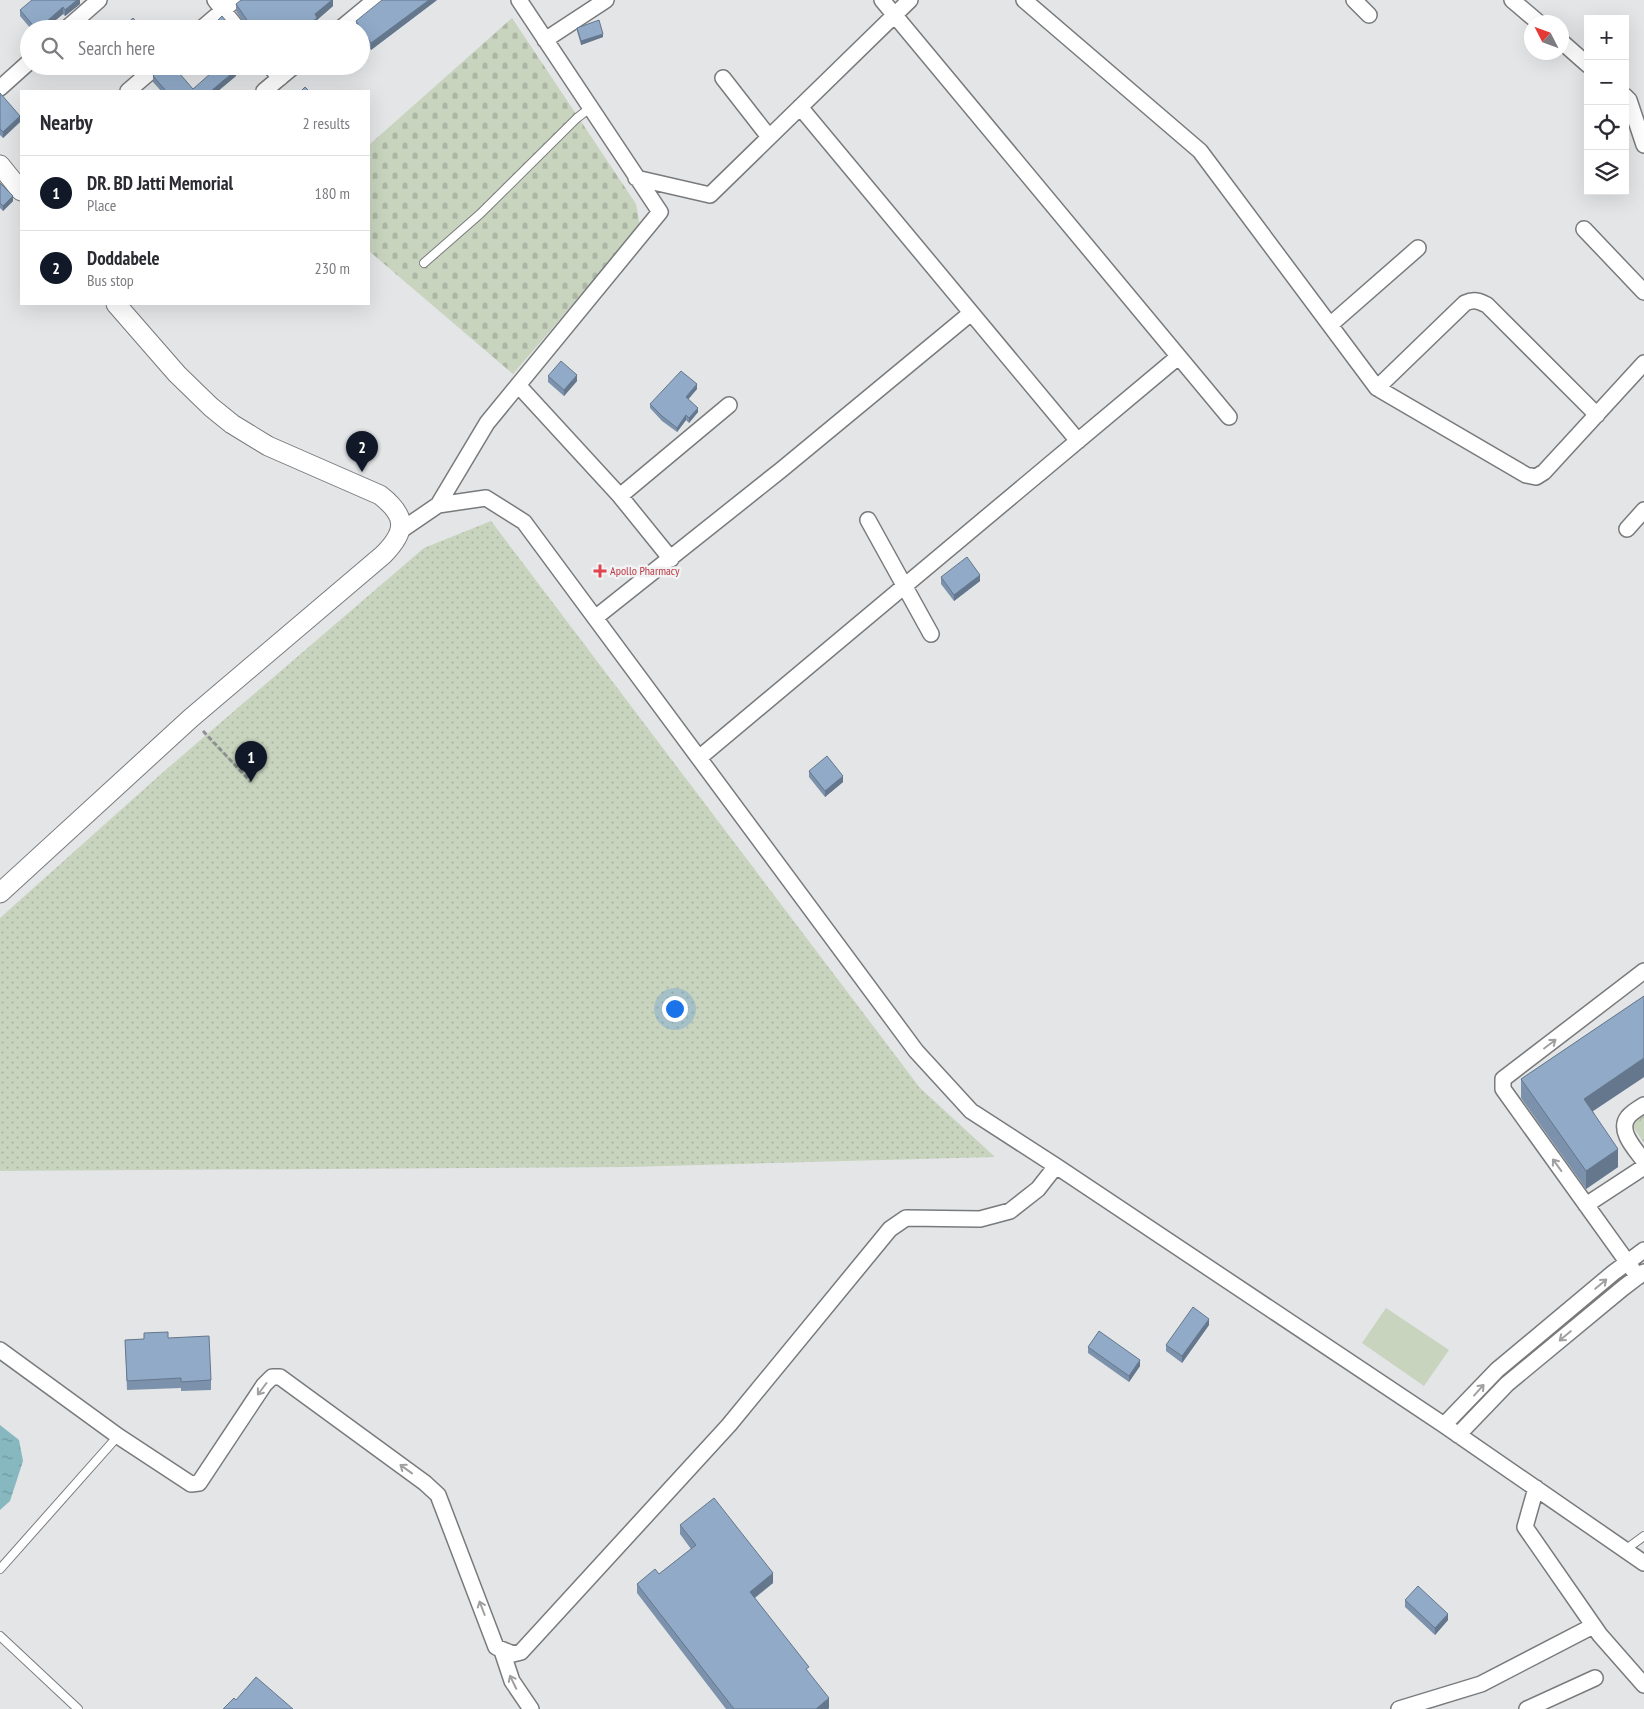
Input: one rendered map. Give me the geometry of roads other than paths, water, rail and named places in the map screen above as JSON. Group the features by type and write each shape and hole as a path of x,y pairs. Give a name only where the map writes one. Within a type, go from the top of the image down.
{"street":[{"path":"76,20 99,0"},
{"path":"208,20 219,5 235,0"},
{"path":"351,20 375,0"},
{"path":"400,531 438,505 487,424 660,212 519,0"},
{"path":"545,40 606,0"},
{"path":"882,0 1229,417"},
{"path":"636,178 710,195 910,0"},
{"path":"1024,0 1200,151 1377,388 1526,475 1536,477 1544,472 1644,363"},
{"path":"1354,0 1369,15"},
{"path":"1512,0 1530,15"},
{"path":"219,5 231,20"},
{"path":"1569,48 1584,61"},
{"path":"0,88 20,70"},
{"path":"129,90 147,75"},
{"path":"265,90 284,75"},
{"path":"723,78 769,137"},
{"path":"1629,100 1644,145"},
{"path":"800,107 1078,441"},
{"path":"0,165 20,187"},
{"path":"1584,229 1644,292"},
{"path":"1330,325 1418,248"},
{"path":"1377,388 1465,303 1472,300 1488,304 1597,415"},
{"path":"0,893 191,718 383,555 396,542 400,531 400,516 380,495 268,446 232,424 177,374 117,305"},
{"path":"595,618 671,559 971,313"},
{"path":"699,758 1178,357"},
{"path":"518,385 620,496 671,559"},
{"path":"620,496 729,405"},
{"path":"438,505 486,498 524,522 916,1051 971,1111 1458,1434 1644,1563"},
{"path":"1627,529 1644,510"},
{"path":"868,520 931,634"},
{"path":"1458,1434 1507,1384 1641,1274 1627,1262 1503,1089 1503,1079 1644,971"},
{"path":"1644,1105 1628,1118 1624,1126 1626,1134 1644,1161"},
{"path":"0,1350 118,1436 190,1484 199,1483 264,1385 272,1377 280,1377 425,1483 438,1496 496,1647 513,1654 521,1652 729,1425 890,1229 906,1218 980,1220 1010,1211 1038,1189 1056,1166"},
{"path":"1586,1205 1644,1167"},
{"path":"1444,1425 1497,1370 1644,1250"},
{"path":"1536,1488 1525,1527 1593,1626 1644,1685"},
{"path":"1399,1709 1428,1705 1481,1684 1593,1626"},
{"path":"502,1651 512,1681 531,1709"},
{"path":"1527,1709 1595,1678"}],"lane":[{"path":"424,264 480,214 577,118 590,108"},
{"path":"0,1569 118,1436"},
{"path":"1625,1550 1644,1536"},
{"path":"0,1636 78,1709"}],"water":[{"path":"0,1425 19,1440 23,1461 10,1501 0,1510"}],"place":[{"name":"Doddabele","path":"362,472"},
{"name":"Apollo Pharmacy","path":"600,571"},
{"name":"DR. BD Jatti Memorial","path":"251,782"}]}
